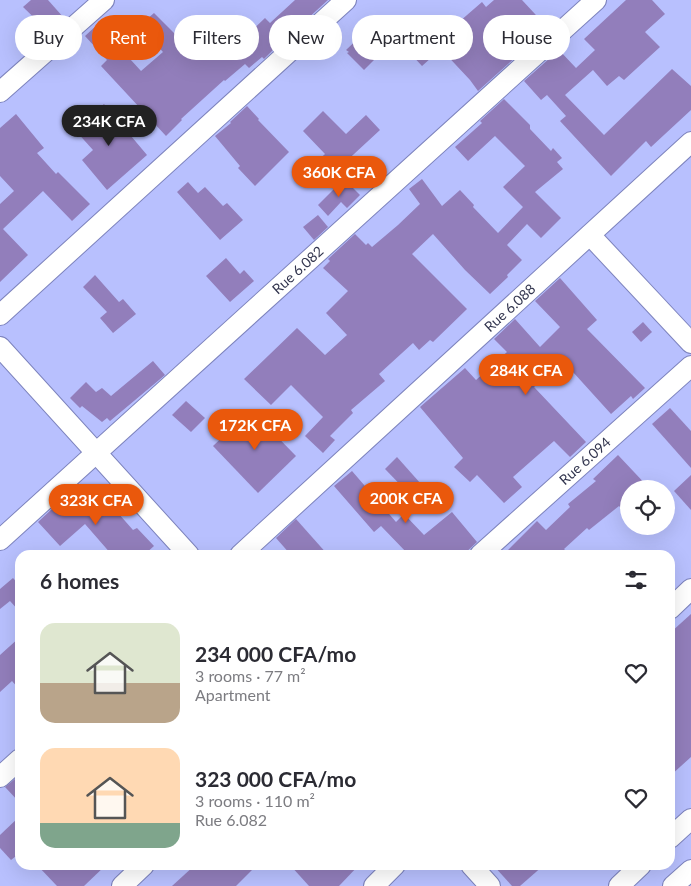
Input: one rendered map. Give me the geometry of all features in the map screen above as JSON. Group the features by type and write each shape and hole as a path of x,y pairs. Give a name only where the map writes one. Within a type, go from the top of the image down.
{"street":[{"path":"0,92 104,0"},
{"path":"0,315 346,0"},
{"name":"Rue 6.082","path":"0,540 596,0"},
{"name":"Rue 6.088","path":"245,550 691,142"},
{"path":"590,235 691,343"},
{"path":"0,347 184,550"},
{"name":"Rue 6.094","path":"486,550 691,366"},
{"path":"675,604 691,589"},
{"path":"0,777 15,764"},
{"path":"675,833 691,819"},
{"path":"122,886 139,870"},
{"path":"374,886 390,870"},
{"path":"476,870 490,886"},
{"path":"619,886 636,870"},
{"path":"673,886 691,870"}],"building":[{"path":"31,0 48,0 61,15 31,15 23,7"},
{"path":"295,0 328,0 312,15 279,15"},
{"path":"494,0 522,0 536,15 483,15 483,60 512,60 478,91 451,60 473,60 473,15 467,15 482,2 486,7"},
{"path":"626,0 652,0 665,14 645,32 660,47 624,80 619,76 607,86 593,70 565,95 604,135 672,69 691,86 691,110 651,147 646,141 611,176 560,121 566,116 547,95 541,100 524,81 548,60 568,60 576,68 595,50 584,39"},
{"path":"265,18 269,22 269,54 264,59 262,57 259,60 259,24"},
{"path":"164,23 174,33 174,60 258,60 249,68 245,64 224,80 181,119 166,136 101,66 107,60 131,60 141,71 154,60 164,60"},
{"path":"92,30 92,44 85,36"},
{"path":"352,44 352,58 347,53 349,52 346,50"},
{"path":"354,60 374,60 364,70"},
{"path":"416,60 429,60 422,66"},
{"path":"504,99 530,125 530,129 551,151 553,148 562,158 557,162 563,169 535,192 561,218 541,238 527,224 507,245 522,260 490,294 465,270 433,234 412,254 467,309 433,342 430,340 419,350 413,343 379,374 385,381 351,410 353,413 330,436 335,440 323,453 305,436 323,417 291,385 271,405 244,379 297,328 325,355 347,335 326,313 348,291 323,268 330,261 328,259 355,234 366,245 368,243 372,247 398,225 420,204 409,189 422,179 442,206 460,190 474,205 473,207 498,233 523,207 503,187 525,166 495,136 468,161 455,147 482,123 480,121"},
{"path":"104,104 147,155 107,190 82,160 93,150 75,130"},
{"path":"247,106 289,152 255,186 238,168 240,166 215,136"},
{"path":"323,111 346,134 366,115 380,130 328,178 314,164 325,154 303,131"},
{"path":"16,114 44,148 37,153 56,174 58,172 90,204 72,221 43,191 3,229 28,255 0,282 0,204 14,191 0,176 0,128"},
{"path":"344,179 360,195 347,208 341,202 328,216 318,205"},
{"path":"188,182 198,193 205,187 223,206 227,203 243,220 220,240 177,192"},
{"path":"318,215 328,227 314,240 303,227"},
{"path":"226,258 240,274 244,270 254,281 230,302 206,276"},
{"path":"95,275 119,302 123,299 136,314 113,333 100,318 107,312 83,287"},
{"path":"560,278 597,320 587,329 645,388 633,399 631,396 611,414 563,361 534,387 586,442 570,457 554,441 513,477 522,487 504,503 477,475 470,482 454,467 463,458 420,407 465,368 476,380 507,352 494,339 515,319 540,347 560,327 535,301"},
{"path":"643,322 652,332 641,342 632,332"},
{"path":"153,361 165,375 110,421 107,418 102,422 82,406 80,408 70,398 86,382 96,392 102,388 111,396"},
{"path":"186,401 205,418 191,432 172,415"},
{"path":"670,408 691,431 691,468 652,424"},
{"path":"251,410 296,456 258,493 213,446"},
{"path":"618,455 642,480 620,480 620,507 589,530 587,528 565,550 508,550 537,521 546,530 570,507 568,504 596,481 593,479"},
{"path":"397,457 429,493 418,503 385,469"},
{"path":"352,471 396,522 404,514 424,535 452,512 477,542 468,550 404,550 381,526 374,532 334,486"},
{"path":"691,475 691,510 675,492"},
{"path":"78,495 82,499 86,495 94,504 103,496 133,530 137,528 154,546 150,550 108,550 85,524 60,546 38,522 53,508 57,512"},
{"path":"296,519 324,550 287,550 276,538"},
{"path":"13,578 15,580 15,606 10,601 0,609 0,589"},
{"path":"691,614 691,757 675,771 675,628"},
{"path":"15,642 15,684 12,681 0,692 0,655"},
{"path":"15,779 15,798 5,787"},
{"path":"15,821 15,857 11,860 0,848 0,835"},
{"path":"42,870 101,870 84,886 57,886"},
{"path":"190,870 252,870 236,886 172,886"},
{"path":"295,870 354,870 339,886 309,886"},
{"path":"498,870 538,870 520,886 512,886"}]}
